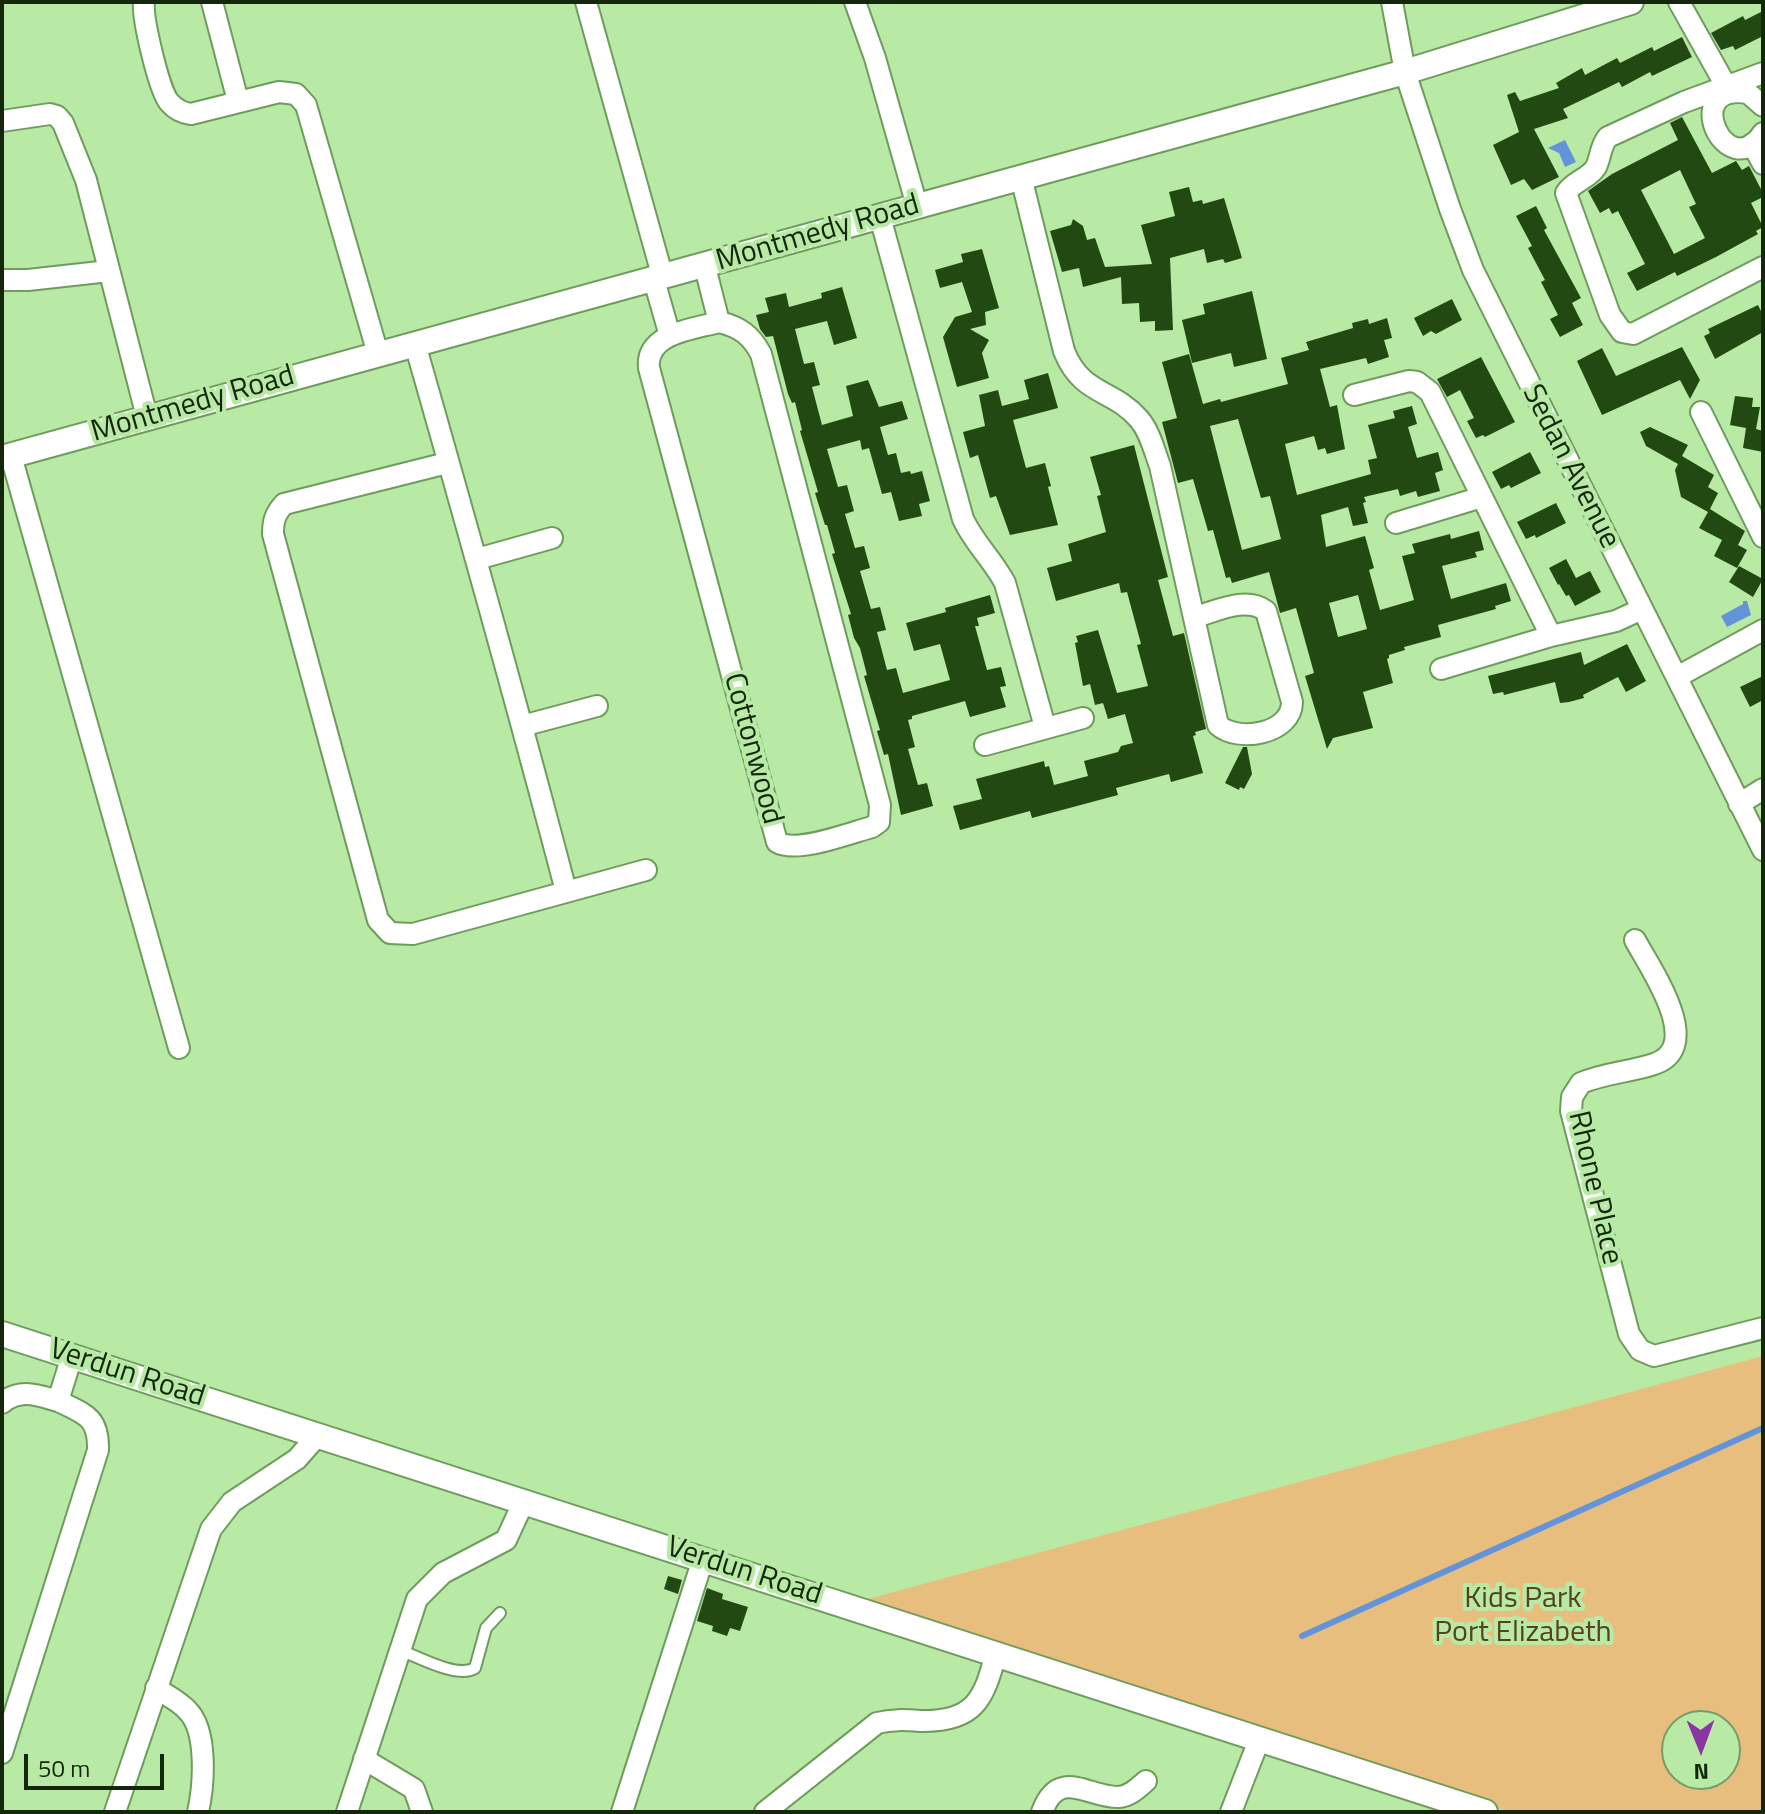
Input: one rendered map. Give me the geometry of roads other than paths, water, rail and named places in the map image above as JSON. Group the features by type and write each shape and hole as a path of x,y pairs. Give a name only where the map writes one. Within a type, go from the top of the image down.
{"street":[{"path":"144,2 143,16 164,94 180,111 191,114 289,92 296,94 306,105 378,354"},
{"path":"212,2 238,101"},
{"path":"586,2 670,336 719,322 705,267"},
{"path":"855,2 875,58 917,206"},
{"name":"Sedan Avenue","path":"1392,2 1405,72 1473,270 1763,850"},
{"name":"Montmedy Road","path":"7,457 1405,72 1631,2"},
{"path":"1679,2 1728,89 1748,93 1763,106"},
{"path":"1763,73 1608,137 1603,143 1596,168 1571,185 1566,193 1613,323 1622,332 1633,334 1763,267"},
{"path":"1728,89 1716,104 1712,122 1714,130 1726,143 1744,147 1758,138 1763,164"},
{"path":"2,121 50,114 61,120 86,180 147,417"},
{"path":"1021,177 1064,351 1071,368 1079,378 1139,418 1152,441 1218,725 1228,732 1241,735 1285,722 1290,717 1292,702 1266,611 1255,605 1242,604 1195,617"},
{"path":"880,217 963,519 971,537 1005,583 1045,727"},
{"path":"2,280 109,271"},
{"name":"Cottonwood","path":"670,336 654,346 649,368 777,842 785,846 799,846 872,827 879,822 880,805 761,354 749,334 719,322"},
{"path":"415,344 477,559 566,891"},
{"path":"1354,395 1399,381 1417,382 1430,392 1551,636"},
{"path":"1701,412 1763,537"},
{"path":"7,457 179,1048"},
{"path":"447,463 284,504 276,513 273,524 273,534 374,906 383,929 399,935 413,934 646,870"},
{"path":"1396,523 1482,497"},
{"path":"477,559 552,538"},
{"path":"1441,669 1551,636 1616,621 1642,609"},
{"path":"1677,677 1763,630"},
{"path":"522,726 597,706"},
{"path":"985,745 1083,718"},
{"path":"1739,804 1763,789"},
{"name":"Rhone Place","path":"1635,940 1675,1019 1672,1053 1655,1063 1581,1083 1572,1097 1571,1111 1629,1334 1640,1350 1654,1356 1763,1328"},
{"name":"Verdun Road","path":"2,1334 1485,1812"},
{"path":"58,1401 72,1356"},
{"path":"2,1403 25,1392 58,1401 88,1415 96,1426 98,1450 2,1753"},
{"path":"115,1812 205,1543 216,1521 232,1502 297,1459 318,1435"},
{"path":"347,1812 417,1599 443,1573 506,1540 524,1501"},
{"path":"622,1812 703,1559"},
{"path":"765,1812 877,1723 888,1720 942,1721 973,1708 990,1680 996,1653"},
{"path":"156,1688 189,1711 200,1730 201,1789 198,1812"},
{"path":"1231,1812 1259,1740"},
{"path":"364,1759 414,1789 422,1812"},
{"path":"1042,1812 1050,1796 1057,1790 1082,1788 1116,1797 1134,1791 1146,1781"}],"lane":[{"path":"399,1650 457,1671 472,1671 486,1628 500,1613"}],"water":[{"path":"1565,140 1576,162 1565,167 1559,153 1548,148"},
{"path":"1747,601 1751,615 1727,627 1721,616 1743,604"}],"waterway":[{"path":"1302,1636 1763,1428"}],"park label":[{"name":"Kids Park Port Elizabeth","path":"1523,1617"}]}
